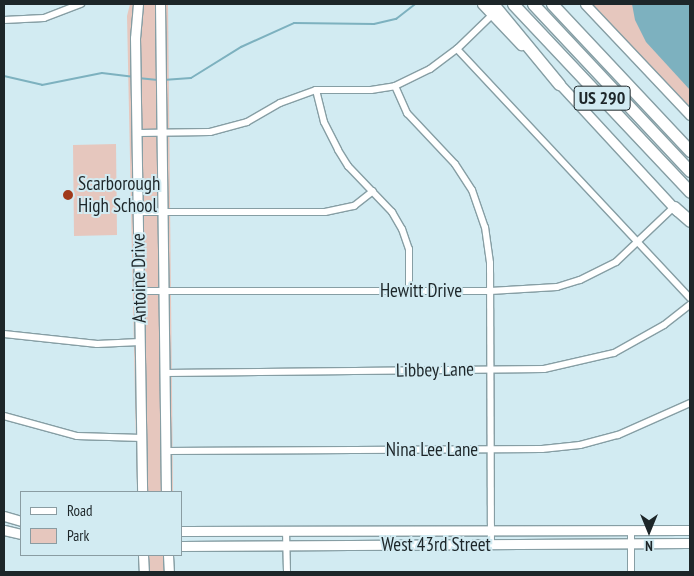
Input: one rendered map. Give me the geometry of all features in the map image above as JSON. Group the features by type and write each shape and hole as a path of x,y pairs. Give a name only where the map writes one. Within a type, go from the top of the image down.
{"highway":[{"name":"US 290","path":"513,4 690,192"},
{"path":"533,4 690,171"},
{"name":"US 290","path":"552,4 690,151"},
{"path":"493,9 559,84"},
{"path":"674,207 690,220"}],"main road":[{"name":"Antoine Drive","path":"138,4 138,212 142,491"},
{"name":"Antoine Drive","path":"160,4 166,491"},
{"path":"482,4 493,9"},
{"path":"586,4 690,115"},
{"path":"559,84 690,225"},
{"path":"4,516 20,521"},
{"path":"4,530 20,533"},
{"name":"West 43rd Street","path":"182,531 690,530"},
{"path":"389,531 389,545"},
{"name":"West 43rd Street","path":"182,546 631,545 690,543"},
{"path":"143,556 144,572"},
{"path":"168,556 169,572"}],"street":[{"path":"4,20 44,18 81,4"},
{"path":"138,133 224,129 247,122 280,103 316,90 371,90 396,86 430,70 457,49 493,9"},
{"path":"457,49 690,298"},
{"path":"396,86 407,113 455,164 472,190 485,228 490,291 491,544"},
{"path":"316,90 324,122 338,150 392,212 402,229 409,249 409,291"},
{"path":"138,212 338,211 354,206 373,191"},
{"name":"Hewitt Drive","path":"140,292 538,290 580,280 616,262 674,207"},
{"name":"Libbey Lane","path":"164,373 544,369 580,363 614,353 664,325 690,305"},
{"path":"4,334 97,344 140,342"},
{"name":"Nina Lee Lane","path":"166,451 490,449 580,445 634,430 690,403"},
{"path":"4,416 77,436 142,438"},
{"path":"286,531 287,572"},
{"path":"631,531 631,572"}],"green space":[{"path":"130,4 168,4 173,491 137,491 127,16"},
{"path":"592,4 690,4 690,109"},
{"path":"116,144 117,235 74,236 73,145"},
{"path":"139,556 173,556 174,572 139,572"}],"water":[{"path":"632,4 690,4 690,90 646,42 635,20"}],"waterway":[{"path":"163,80 191,78 241,47 294,23 374,24 396,19 415,4"},
{"path":"4,76 42,85 102,73 133,77"},
{"path":"138,78 158,80"}],"place":[{"name":"Scarborough High School","path":"68,195"}]}
